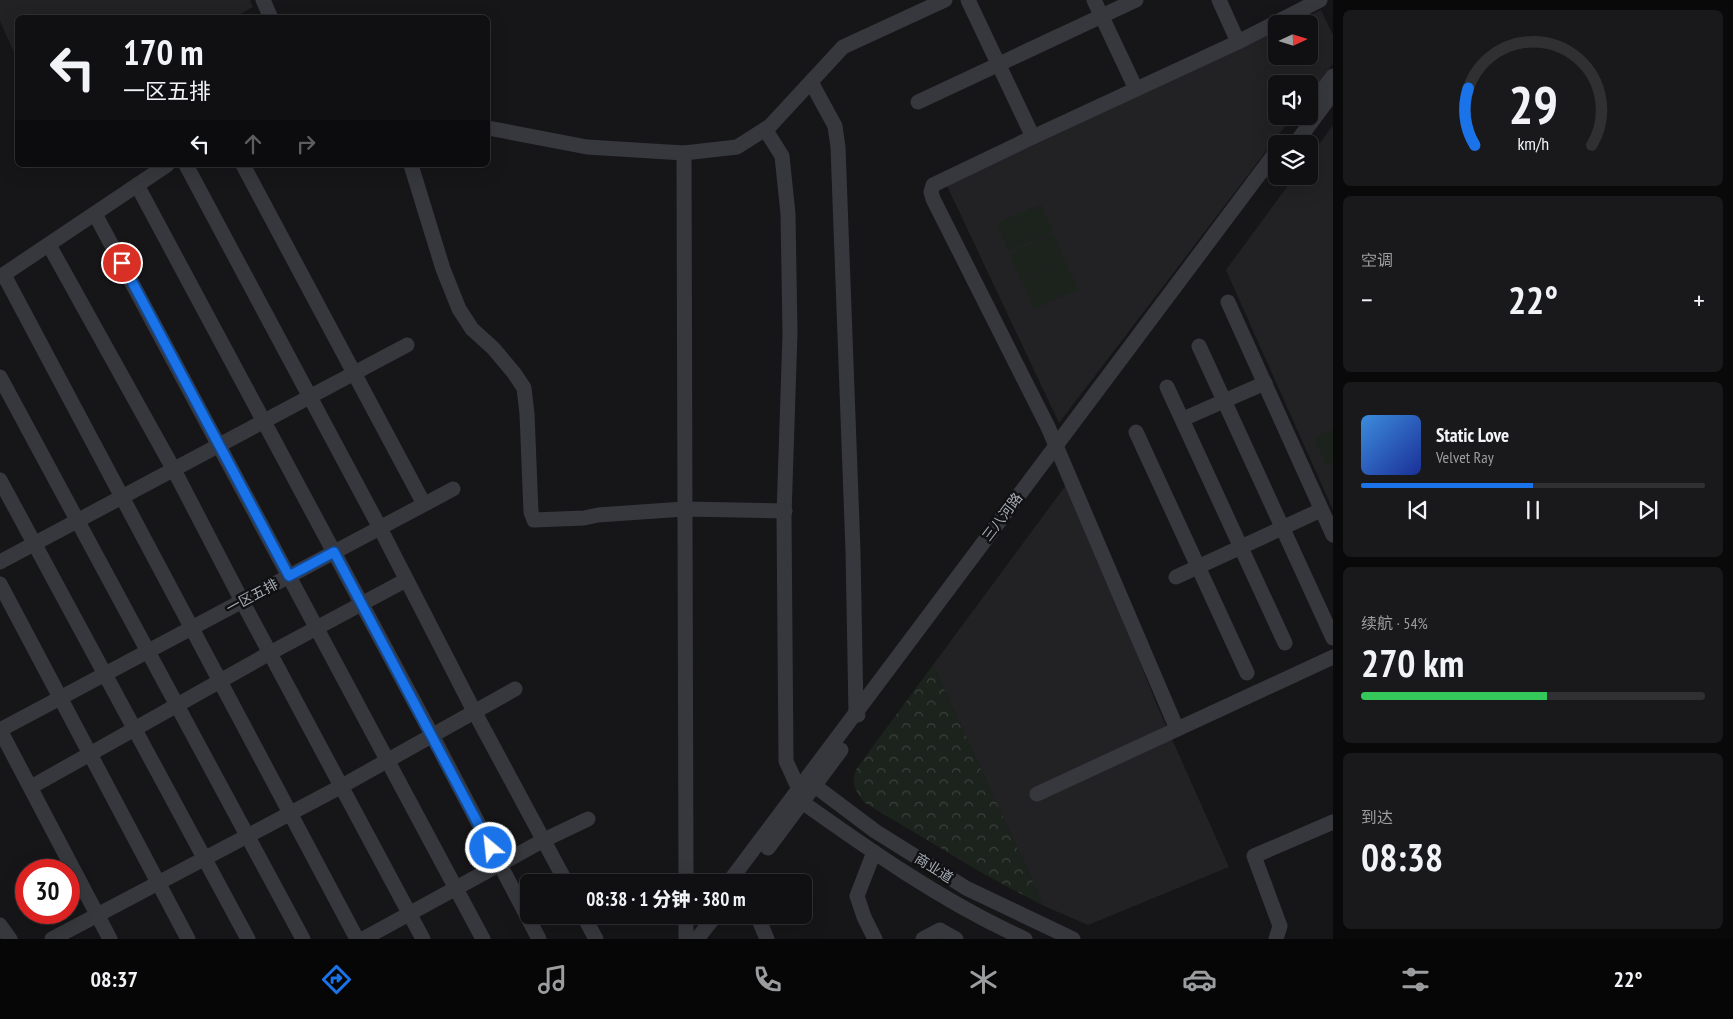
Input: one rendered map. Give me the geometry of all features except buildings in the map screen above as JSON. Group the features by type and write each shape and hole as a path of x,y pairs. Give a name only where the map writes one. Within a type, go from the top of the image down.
{"street":[{"path":"263,0 270,15"},
{"path":"490,128 588,147 684,153 737,146 770,126 843,47 945,0"},
{"path":"968,0 1033,137"},
{"path":"1094,0 1136,89"},
{"path":"918,102 1136,0"},
{"path":"1219,0 1238,42"},
{"path":"1177,729 1058,450 931,192 933,185 1238,42 1320,0"},
{"path":"1318,97 1333,76"},
{"path":"811,82 835,126 838,147 859,716"},
{"path":"1302,135 1333,93"},
{"path":"765,129 782,156 788,214 790,333 785,511 786,761 805,791"},
{"path":"684,153 686,874"},
{"name":"三八河路","path":"747,874 859,716 1058,450 1268,163"},
{"path":"164,167 2,276 357,939"},
{"path":"187,167 562,874"},
{"path":"244,167 424,504"},
{"path":"412,167 443,269 459,309 472,329 492,348 524,388 527,414 531,512 534,520 584,518 598,515 684,509 785,511"},
{"name":"三八河路","path":"1058,450 1268,178"},
{"path":"137,185 362,603 539,939"},
{"path":"95,214 483,939"},
{"path":"49,245 174,470 423,939"},
{"path":"1228,302 1333,536"},
{"path":"0,562 407,345"},
{"path":"1199,346 1333,638"},
{"path":"0,377 302,939"},
{"path":"1182,419 1265,383"},
{"path":"1167,386 1285,643"},
{"path":"1136,432 1247,673"},
{"path":"0,480 248,939"},
{"name":"一区五排","path":"0,730 453,489"},
{"path":"1176,577 1321,510"},
{"path":"30,787 270,653 406,580"},
{"path":"0,584 56,701 90,754 188,939"},
{"path":"1037,794 1333,657"},
{"path":"52,939 342,786 515,689"},
{"path":"0,730 110,939"},
{"name":"三八河路","path":"736,874 805,791"},
{"name":"商业道","path":"805,791 874,852 942,896 1025,939"},
{"name":"商业道","path":"805,791 875,831 966,888 1073,939"},
{"path":"363,939 544,840 588,819"},
{"path":"1276,939 1280,926 1254,856 1333,822"},
{"path":"874,852 857,896 864,917 875,939"},
{"path":"588,924 596,939"},
{"path":"686,924 686,939"},
{"path":"686,939 698,924"},
{"path":"697,939 709,924"},
{"path":"761,924 767,939"},
{"path":"0,925 10,939"},
{"path":"923,939 940,930 956,939"}],"shaded area":[{"path":"0,0 250,0 253,7 238,15 15,15 15,55 0,21"},
{"path":"1321,10 1333,35 1333,64 1318,84 1318,75 1268,75 1268,125 1286,125 1279,135 1268,135 1268,149 1059,423 947,186 1268,35 1268,65 1318,65 1318,15 1311,15"},
{"path":"1333,125 1333,510 1226,270 1288,185 1318,185 1318,146"},
{"path":"1069,481 1156,703 1229,867 1088,925 1044,906 933,665"}],"green space":[{"path":"1041,204 1053,231 1009,251 996,224"},
{"path":"1053,233 1065,261 1021,281 1009,254"},
{"path":"1066,262 1079,289 1034,309 1022,282"},
{"path":"1333,429 1333,462 1326,465 1314,438"},
{"path":"933,665 1044,906 984,874 865,803 856,790 854,778 857,768"}],"route":[{"path":"122,263 289,576 334,552 491,848"}]}
